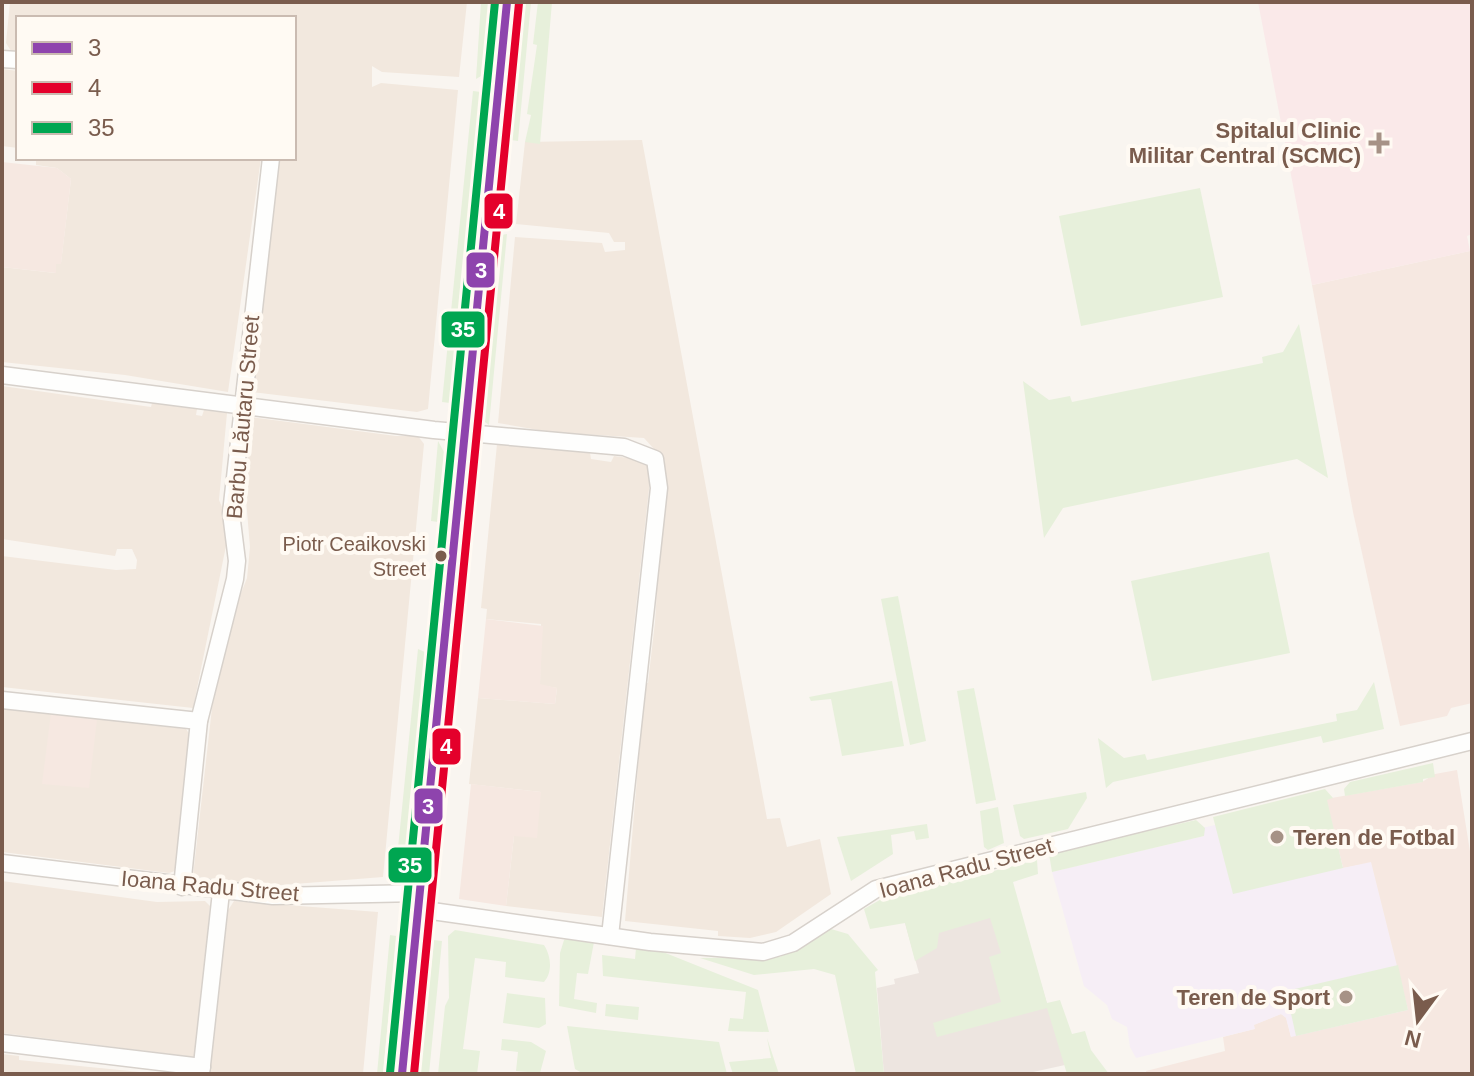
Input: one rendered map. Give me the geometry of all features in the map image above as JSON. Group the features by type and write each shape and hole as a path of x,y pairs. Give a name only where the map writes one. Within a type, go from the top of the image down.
{"main road":[{"path":"402,1074 507,2"}],"street":[{"name":"Barbu Lăutaru Street","path":"182,887 199,721 235,579 237,561 231,513 271,160"},
{"path":"2,375 465,434 637,449 655,459 658,467 658,504 610,936"},
{"path":"2,700 199,721"},
{"name":"Ioana Radu Street","path":"2,863 221,892 419,901 610,936 744,952 777,949 876,889 1472,741"},
{"path":"2,1043 201,1071 221,892"}],"shaded area":[{"path":"10,2 467,2 459,77 382,72 372,66 372,87 381,83 458,90 428,409 417,412 251,392 278,160 296,160 296,16 16,16 16,52 11,51 6,43"},
{"name":"Spitalul Clinic Militar Central (SCMC)","path":"1258,2 1472,2 1472,234 1467,236 1470,251 1312,285"},
{"path":"2,69 16,71 16,148 2,146"},
{"path":"642,140 767,819 780,818 787,847 820,839 831,894 776,932 750,938 718,936 718,931 625,921 645,683 648,683 655,622 665,461 644,438 550,432 498,423 515,237 602,243 605,252 625,250 625,242 614,242 609,233 516,224 525,142"},
{"path":"36,160 261,160 228,392 125,375 2,362 2,267 55,273 56,264 61,263 71,179 57,168 36,165"},
{"path":"2,162 57,168 71,179 61,264 56,264 56,273 2,267"},
{"path":"1470,251 1472,703 1451,708 1447,716 1400,726 1353,512 1312,285"},
{"path":"2,386 151,407 152,403 197,409 196,415 202,416 204,410 227,413 219,500 228,521 226,546 193,708 2,687 2,556 116,570 136,569 137,560 132,549 117,549 115,556 2,539"},
{"path":"251,417 396,436 418,436 424,444 383,877 269,886 193,876 212,708 232,616 247,578 250,547 245,487"},
{"path":"497,444 590,453 591,459 611,462 614,456 644,460 651,471 602,917 506,906 514,836 541,792 469,784 478,698 555,704 557,688 540,685 541,624 486,619 487,609 481,608"},
{"path":"486,619 543,626 540,684 557,688 555,704 478,698"},
{"path":"2,707 186,729 190,735 175,871 169,873 2,852"},
{"path":"51,713 97,719 89,788 42,784"},
{"path":"1457,770 1472,864 1472,1074 1147,1074 1146,1071 1225,1051 1223,1037 1254,1029 1253,1025 1281,1014 1286,1017 1291,1037 1371,863 1343,868 1326,799 1422,782 1435,774"},
{"path":"471,784 541,792 537,838 514,836 506,906 459,899"},
{"path":"1326,799 1343,868 1371,862 1408,1010 1291,1037 1286,1018 1281,1014 1254,1025 1255,1029 1136,1058 1130,1047 1127,1027 1112,1019 1107,1005 1084,986 1052,872 1204,836 1202,828"},
{"path":"2,881 157,902 205,901 210,906 195,1057 2,1033"},
{"path":"1016,898 1065,1065 1024,1074 884,1074 877,988 895,984 894,979 919,973 905,923"},
{"path":"234,901 378,912 363,1074 210,1074 227,912"},
{"path":"2,1054 19,1056 19,1060 160,1074 2,1074"}],"green space":[{"path":"481,2 489,2 481,76 476,79"},
{"path":"524,2 531,2 518,141 511,140"},
{"path":"538,2 552,2 540,144 525,142 531,115 527,114 537,45 533,44"},
{"path":"473,91 481,92 450,403 442,402"},
{"path":"1200,188 1223,297 1081,326 1059,216"},
{"path":"507,234 489,425 485,422 501,235"},
{"path":"1299,324 1328,478 1297,459 1063,508 1044,538 1023,381 1049,400 1070,396 1072,402 1263,363 1262,357 1283,352"},
{"path":"438,441 444,452 438,522 431,521"},
{"path":"1269,552 1290,653 1152,681 1131,581"},
{"path":"898,596 926,741 910,745 881,599"},
{"path":"418,649 427,653 405,869 395,878"},
{"path":"892,681 904,746 842,756 831,699 811,701 809,697"},
{"path":"1374,682 1384,729 1323,743 1321,736 1113,782 1106,788 1098,738 1124,758 1145,754 1147,760 1337,721 1336,714 1357,710"},
{"path":"974,688 996,800 976,804 957,691"},
{"path":"1433,763 1435,777 1423,779 1423,782 1345,796 1344,789 1350,782"},
{"name":"Teren de Fotbal","path":"1325,789 1333,798 1327,800 1343,868 1233,894 1213,817"},
{"path":"1086,792 1087,798 1068,829 1024,839 1020,836 1013,805"},
{"path":"998,807 1004,843 988,850 984,847 980,811"},
{"path":"1196,820 1205,828 1204,836 1052,872 1049,854 1054,852"},
{"path":"927,824 929,838 916,840 914,831 891,835 893,854 851,881 837,837"},
{"path":"1037,860 1038,874 1013,882 1047,1003 1060,1000 1072,1034 1085,1031 1091,1050 1109,1074 1067,1074 1047,1008 937,1037 933,1023 1001,1002 989,957 1001,953 990,918 939,933 937,948 915,961 905,923 870,929 864,909 892,893 894,896"},
{"path":"831,929 848,934 878,970 875,972 884,1074 856,1074 835,975 814,969 754,975 700,958 780,957"},
{"path":"455,930 544,945 549,959 549,974 544,982 505,977 506,962 475,958 463,1049 480,1051 477,1074 438,1074 445,1006 449,998 448,936"},
{"path":"390,935 396,936 383,1074 377,1074"},
{"path":"434,940 442,941 429,1074 420,1074"},
{"path":"564,940 594,942 588,974 577,973 574,999 597,1003 596,1013 559,1006 560,953"},
{"path":"636,948 658,950 758,990 769,1032 728,1031 730,1018 743,1019 746,992 603,976 602,955 635,959"},
{"name":"Teren de Sport","path":"1398,965 1408,1010 1296,1036 1286,991"},
{"path":"507,993 545,998 546,1024 539,1028 503,1023"},
{"path":"606,1004 639,1007 638,1020 605,1016"},
{"path":"567,1026 719,1042 727,1074 584,1074 575,1069"},
{"path":"767,1038 779,1074 733,1074 729,1062 771,1058"},
{"path":"502,1039 531,1042 546,1051 540,1073 516,1071 518,1052 501,1050"}],"transit line":[{"name":"35","path":"390,1073 495,2"},
{"name":"3","path":"402,1074 507,2"},
{"name":"4","path":"414,1074 519,3"}],"place":[{"name":"Spitalul Clinic Militar Central (SCMC)","path":"1379,143"},
{"name":"Piotr Ceaikovski Street","path":"441,556"},
{"name":"Teren de Fotbal","path":"1277,837"},
{"name":"Teren de Sport","path":"1346,997"}]}
